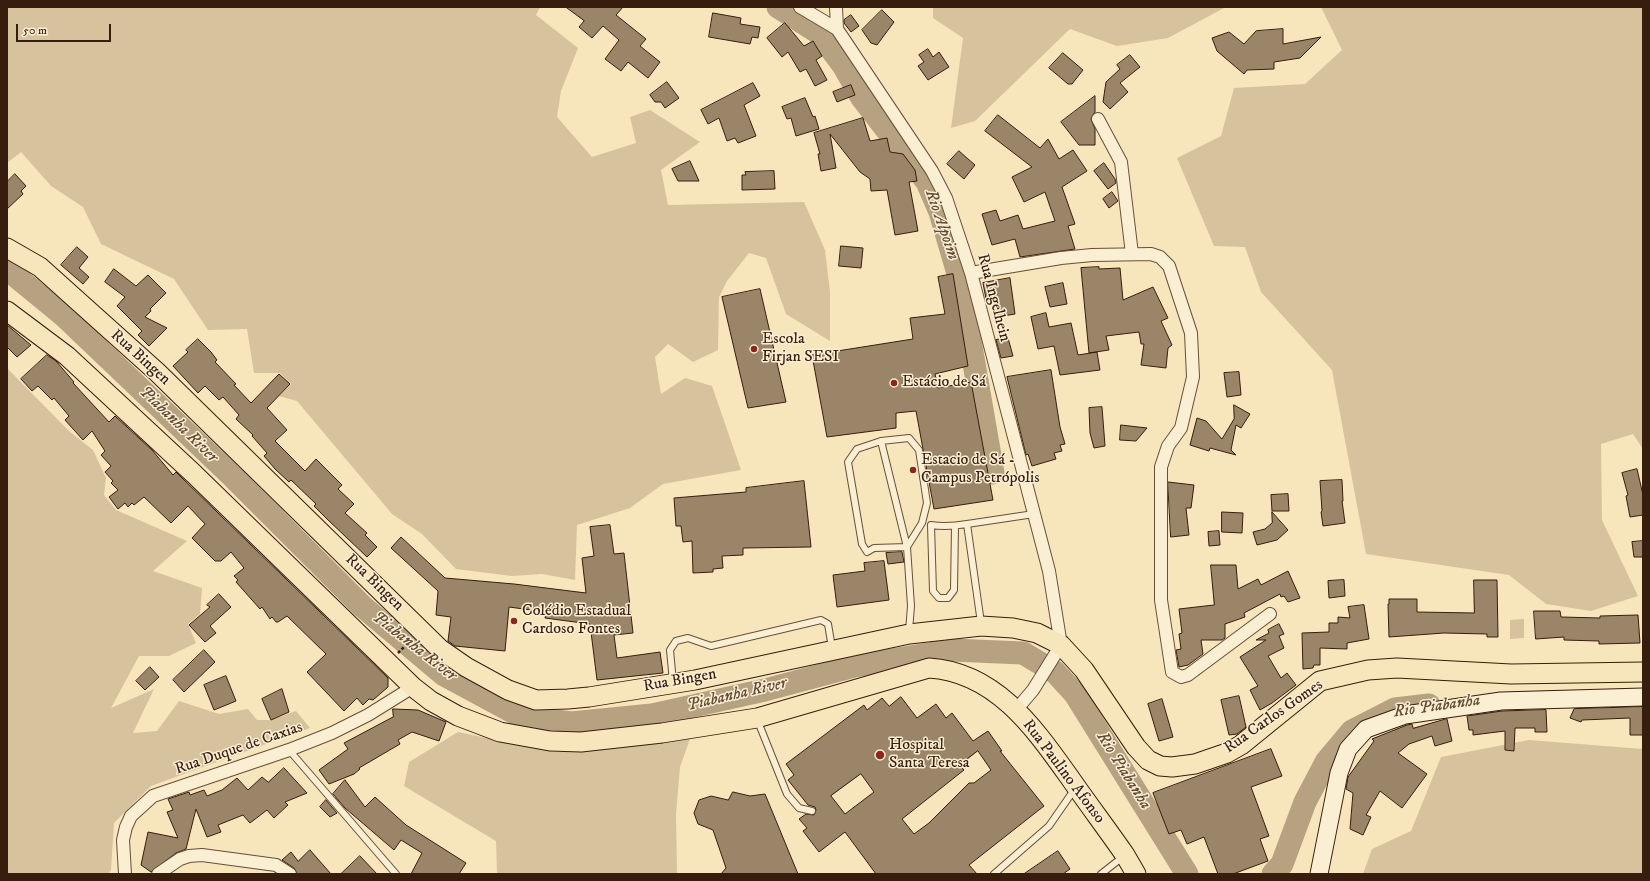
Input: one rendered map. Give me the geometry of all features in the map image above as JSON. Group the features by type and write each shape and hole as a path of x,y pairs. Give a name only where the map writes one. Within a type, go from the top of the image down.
{"main road":[{"name":"Rua Bingen","path":"7,248 40,268 157,372 440,649 466,667 508,690 536,700 589,697 673,683 909,634 981,626 1013,628 1037,633 1061,645"},
{"path":"7,311 67,356 194,474 413,687 431,701 458,716 500,732 550,741 581,742 662,733 757,718 930,668 944,669 967,676 1000,696 1016,710"},
{"name":"Rua Carlos Gomes","path":"1061,645 1084,670 1136,748 1148,760 1160,766 1172,767 1194,764 1227,753 1240,745 1320,681 1354,673 1383,668 1511,674 1643,672"},
{"path":"1319,874 1339,773 1348,749 1366,729 1405,715 1501,701 1643,697"},
{"name":"Rua Paulino Afonso","path":"1016,710 1039,736 1125,855 1136,874"}],"street":[{"name":"Rua Ingelhein","path":"800,7 837,29 932,171 946,198 971,273 1049,571 1061,645"},
{"path":"836,7 837,29"},
{"path":"1098,119 1121,162 1132,254"},
{"path":"971,273 1061,258 1132,254 1151,254 1160,257 1169,266 1192,333 1193,377 1181,428 1168,446 1161,467 1161,600 1172,672 1181,678 1188,675 1270,614"},
{"name":"Rua Paulino Afonso","path":"1016,710 1033,690 1061,645"},
{"name":"Rua Duque de Caxias","path":"125,874 123,840 126,827 135,812 153,796 289,750 344,727 368,715 413,687"},
{"path":"158,874 180,859 202,855 276,865 290,874"}],"lane":[{"path":"909,438 918,450 926,503 922,523 907,547 874,548 867,552 862,544 848,462 857,449 881,442 909,438"},
{"path":"881,442 907,547 911,606 909,634"},
{"path":"922,523 943,527 1034,514"},
{"path":"967,524 981,626"},
{"path":"931,525 933,591 939,598 948,598 954,590 955,526"},
{"path":"673,683 670,650 676,641 688,638 711,646 821,620 828,624 832,650"},
{"path":"757,718 787,794 799,808 812,811"},
{"path":"289,750 396,874"},
{"path":"994,874 1049,826 1076,787"},
{"path":"1100,874 1125,855"}],"path":[{"path":"393,659 409,642"}],"shaded area":[{"path":"7,7 540,7 536,15 578,48 561,91 557,117 592,157 636,143 630,117 650,110 700,142 661,170 668,205 804,202 825,250 830,292 830,341 786,314 766,258 749,253 727,281 719,297 718,350 693,362 668,344 655,357 661,394 685,378 712,386 741,470 663,484 630,508 577,525 575,580 542,574 512,576 456,569 422,534 392,514 297,401 279,396 291,384 280,373 254,373 247,329 208,330 174,279 101,244 83,207 51,186 21,152 7,163"},
{"path":"933,7 1226,7 1168,38 1117,46 1070,29 975,121 951,128 963,38 933,18"},
{"path":"1321,7 1643,7 1643,449 1633,434 1601,444 1602,520 1638,596 1591,611 1546,604 1509,575 1366,554 1332,370 1261,292 1245,247 1214,246 1177,158 1221,136 1234,88 1305,84 1342,50"},
{"path":"7,368 69,431 93,450 106,478 104,495 116,510 187,541 153,571 202,588 200,614 188,624 196,643 169,656 139,656 111,708 154,689 133,733 157,731 179,701 219,714 248,709 257,720 271,720 296,711 310,728 151,786 114,823 111,870 108,874 7,874"},
{"path":"1524,619 1524,638 1510,639 1510,620"},
{"path":"458,732 555,752 690,739 680,767 676,814 677,874 497,874 496,841 404,786 409,762"},
{"path":"1529,740 1643,749 1643,874 1363,874 1372,849 1411,831 1441,757"}],"building":[{"path":"566,7 623,7 616,15 646,39 640,46 660,62 648,78 628,62 621,71 605,59 619,40 603,26 592,38 579,27 584,21"},
{"path":"882,10 894,22 877,45 871,43 862,30"},
{"path":"713,13 741,18 740,24 760,27 758,38 752,37 750,44 709,37"},
{"path":"851,15 859,26 851,32 844,23 844,20"},
{"path":"785,23 804,46 813,41 822,56 816,60 827,80 815,86 806,69 800,72 788,52 782,57 767,38"},
{"path":"1283,29 1283,44 1321,37 1300,58 1274,62 1274,69 1247,70 1244,74 1217,51 1212,38 1229,32 1244,44 1256,31"},
{"path":"928,49 933,57 939,52 949,67 928,80 918,66 924,62 919,55"},
{"path":"1063,53 1083,70 1072,84 1068,84 1049,68"},
{"path":"1130,55 1140,67 1120,83 1128,92 1110,109 1103,102 1106,82 1120,69 1117,65"},
{"path":"667,82 679,98 665,108 661,102 655,102 650,95"},
{"path":"753,83 760,96 744,105 756,136 738,143 735,138 727,141 719,118 708,124 701,110"},
{"path":"851,85 855,95 837,102 833,92"},
{"path":"1095,96 1095,112 1091,119 1095,129 1095,145 1079,145 1061,122"},
{"path":"805,98 813,117 815,116 819,129 796,136 791,118 787,119 782,107"},
{"path":"998,115 1040,148 1048,139 1059,159 1073,150 1087,171 1062,187 1075,224 1068,226 1075,249 1020,257 1015,239 992,245 982,214 996,210 1000,221 1018,215 1023,229 1055,221 1045,192 1024,202 1012,177 1032,167 985,131"},
{"path":"863,118 870,141 887,138 890,152 903,154 915,170 917,181 909,182 918,231 895,235 887,190 871,191 870,179 860,172 830,134 836,168 821,171 818,154 820,154 814,133"},
{"path":"959,151 975,165 964,179 947,164"},
{"path":"690,161 699,181 678,181 672,169"},
{"path":"1104,163 1115,179 1116,183 1108,189 1094,171"},
{"path":"774,171 775,189 742,190 742,175 746,175 745,172"},
{"path":"15,174 26,186 21,191 23,194 7,209 7,182"},
{"path":"1112,192 1118,201 1109,208 1103,199"},
{"path":"841,246 863,248 861,268 839,266"},
{"path":"77,247 88,257 79,268 89,277 83,284 61,265"},
{"path":"1099,267 1099,269 1120,268 1123,300 1153,287 1168,318 1161,321 1172,345 1168,348 1166,368 1141,365 1144,344 1141,344 1139,332 1106,336 1109,350 1089,353 1081,268"},
{"path":"114,269 136,286 148,275 166,293 150,309 151,311 145,317 167,328 149,346 138,335 142,331 117,306 125,297 105,282"},
{"name":"Estácio de Sá","path":"953,274 968,366 935,374 938,388 971,382 993,500 934,509 916,411 896,413 896,428 827,437 812,355 913,339 910,318 945,314 938,277"},
{"path":"1010,278 1015,314 997,317 993,297 986,299 983,283"},
{"path":"1063,283 1067,304 1050,307 1045,287"},
{"name":"Escola Firjan SESI","path":"760,289 786,402 748,408 722,297"},
{"path":"1046,313 1049,327 1071,323 1078,355 1097,352 1100,370 1060,375 1054,346 1038,349 1031,317"},
{"path":"7,325 31,345 17,357 7,347"},
{"path":"1008,338 1013,356 1001,358 996,340"},
{"path":"198,339 211,352 217,360 215,362 236,384 234,385 251,403 279,374 290,384 267,408 287,430 275,441 305,471 316,459 342,485 338,489 354,504 345,513 367,533 365,535 377,547 367,557 314,506 316,504 291,480 289,482 275,469 264,456 267,453 252,436 253,435 236,419 239,415 223,397 219,400 205,386 198,393 173,366 188,352 186,350"},
{"path":"47,355 56,361 74,382 73,383 109,422 115,416 152,450 173,475 176,472 388,678 388,687 373,700 369,699 363,705 357,698 344,711 307,672 326,654 287,616 276,622 272,617 270,619 262,607 260,609 236,582 238,580 234,576 244,568 231,552 221,561 215,561 192,538 205,524 188,506 171,523 144,497 134,505 132,503 128,507 125,503 118,509 109,497 118,490 111,483 113,481 105,472 111,466 101,455 105,451 92,431 83,440 65,420 69,416 54,398 52,400 38,386 32,391 21,379"},
{"path":"1051,370 1060,427 1065,444 1060,445 1062,451 1054,453 1056,459 1032,466 1028,454 1026,455 1007,377"},
{"path":"1239,372 1241,395 1227,397 1224,373"},
{"path":"1234,405 1250,414 1241,428 1236,425 1231,450 1236,455 1210,448 1209,451 1190,445 1197,418 1206,421 1222,439 1234,419"},
{"path":"1102,407 1105,446 1094,448 1090,433 1089,408"},
{"path":"1121,425 1147,428 1136,441 1120,440"},
{"path":"1637,469 1643,495 1643,515 1630,517 1626,496 1628,495 1622,473"},
{"path":"1342,480 1342,501 1345,523 1323,526 1320,481"},
{"path":"804,481 811,547 743,548 743,555 722,556 723,568 713,569 713,572 693,573 692,541 683,542 681,526 676,526 674,498 746,492 746,488"},
{"path":"1168,482 1194,485 1191,508 1186,508 1189,535 1171,537"},
{"path":"1288,494 1289,511 1272,511 1271,495"},
{"path":"1222,512 1243,513 1242,533 1222,532"},
{"path":"1272,512 1288,530 1277,540 1257,545 1253,532 1265,529 1272,523"},
{"path":"610,525 614,554 624,553 633,633 614,635 617,658 660,652 663,673 597,680 590,624 545,618 546,612 509,607 505,651 455,646 448,641 451,617 436,615 438,591 391,548 401,537 445,578 514,584 586,593 582,558 594,556 590,527"},
{"path":"1219,531 1220,545 1209,546 1208,532"},
{"path":"1643,541 1643,557 1634,557 1632,542"},
{"path":"902,552 904,562 888,564 886,553"},
{"path":"884,561 889,600 837,607 833,575 865,571 864,563"},
{"path":"1211,565 1236,565 1238,589 1258,579 1261,585 1288,571 1300,598 1288,602 1284,596 1281,597 1280,594 1244,613 1245,617 1225,624 1225,638 1222,640 1201,640 1203,654 1188,665 1179,667 1176,650 1181,649 1179,634 1182,633 1179,609 1214,605"},
{"path":"1344,580 1345,596 1329,598 1328,581"},
{"path":"1474,580 1497,580 1498,637 1487,637 1487,634 1444,633 1389,637 1389,599 1417,599 1417,612 1474,613"},
{"path":"219,594 231,607 210,626 216,633 205,642 189,625 210,607 207,605"},
{"path":"1364,605 1369,639 1347,643 1347,649 1320,648 1320,665 1314,665 1313,668 1303,669 1302,633 1329,632 1329,623 1338,623 1338,617 1350,618 1348,607"},
{"path":"1534,611 1560,611 1561,617 1600,618 1600,616 1638,615 1640,643 1599,644 1599,641 1564,640 1564,637 1536,639"},
{"path":"1279,624 1284,634 1279,636 1284,648 1268,656 1281,678 1287,673 1296,685 1260,710 1250,690 1258,686 1240,657 1266,640 1256,640 1269,633 1268,630"},
{"path":"204,650 215,662 184,692 173,680"},
{"path":"150,667 159,677 145,690 136,681"},
{"path":"226,676 236,701 214,710 204,685"},
{"path":"282,689 289,712 271,720 262,699"},
{"path":"1239,696 1246,727 1237,734 1229,735 1221,700"},
{"path":"901,697 917,718 936,704 946,718 952,713 973,741 988,731 1002,751 1000,751 1044,806 969,865 977,874 876,874 845,832 819,852 803,831 807,828 799,819 806,814 814,815 816,810 815,807 808,805 788,780 794,775 786,764 864,705 867,710 882,698 889,706","holes":["978,751 991,770 974,783 969,783 929,823 914,834 902,819 964,770 960,765","861,774 874,792 845,814 831,796"]},
{"path":"1162,699 1173,737 1159,741 1148,704"},
{"path":"1643,707 1643,735 1630,735 1630,718 1582,720 1581,722 1570,718 1574,709"},
{"path":"393,709 418,710 446,722 439,741 412,732 398,740 400,744 359,768 360,769 354,774 329,784 319,770 348,749 344,743 393,717"},
{"path":"1546,710 1547,732 1535,732 1535,728 1515,728 1514,751 1505,750 1505,731 1473,735 1473,730 1469,730 1467,716 1502,711"},
{"path":"1447,719 1452,741 1435,746 1432,736 1409,744 1398,753 1427,774 1402,808 1380,791 1366,815 1371,817 1363,835 1350,829 1353,793 1346,789 1348,777 1374,741 1372,739 1407,725 1412,724 1413,728"},
{"path":"1271,749 1282,776 1251,787 1269,836 1260,839 1268,861 1233,874 1218,874 1204,837 1187,844 1181,830 1169,834 1153,793"},
{"path":"284,768 307,793 285,802 288,805 274,818 267,810 250,823 243,815 218,825 221,832 207,837 196,809 186,849 176,853 151,872 141,865 148,832 178,838 167,812 173,810 168,799 189,792 190,795 204,790 207,796 222,790 237,778 248,790 262,777 268,782"},
{"path":"345,780 365,807 375,797 406,825 466,863 459,874 411,874 422,853 401,840 394,850 345,808 333,794"},
{"path":"733,792 750,796 765,794 798,874 721,874 726,868 713,830 698,824 694,813 699,800 711,796 728,800"},
{"path":"326,800 337,813 330,817 320,807"},
{"path":"310,850 331,874 297,874 294,868 282,860 291,852 298,861"},
{"path":"1058,851 1070,869 1063,874 1024,874"},
{"path":"360,856 377,874 341,874"}],"waterway":[{"name":"Rio Alpoim","path":"778,7 819,33 843,65 862,98 927,182 940,212 959,277 993,473"},
{"name":"Piabanha River","path":"7,269 64,316 233,477 362,606 444,675 520,716 571,723 652,715 765,690 855,666 952,650 1023,653 1055,672 1075,694 1187,874"},
{"name":"Rio Piabanha","path":"1273,874 1282,864 1305,802 1326,762 1352,731 1395,709 1429,705"}],"place":[{"name":"Escola Firjan SESI","path":"754,349"},
{"name":"Estácio de Sá","path":"894,383"},
{"name":"Estacio de Sá - Campus Petrópolis","path":"913,470"},
{"name":"Colédio Estadual Cardoso Fontes","path":"514,621"},
{"name":"Hospital Santa Teresa","path":"880,755"}]}
